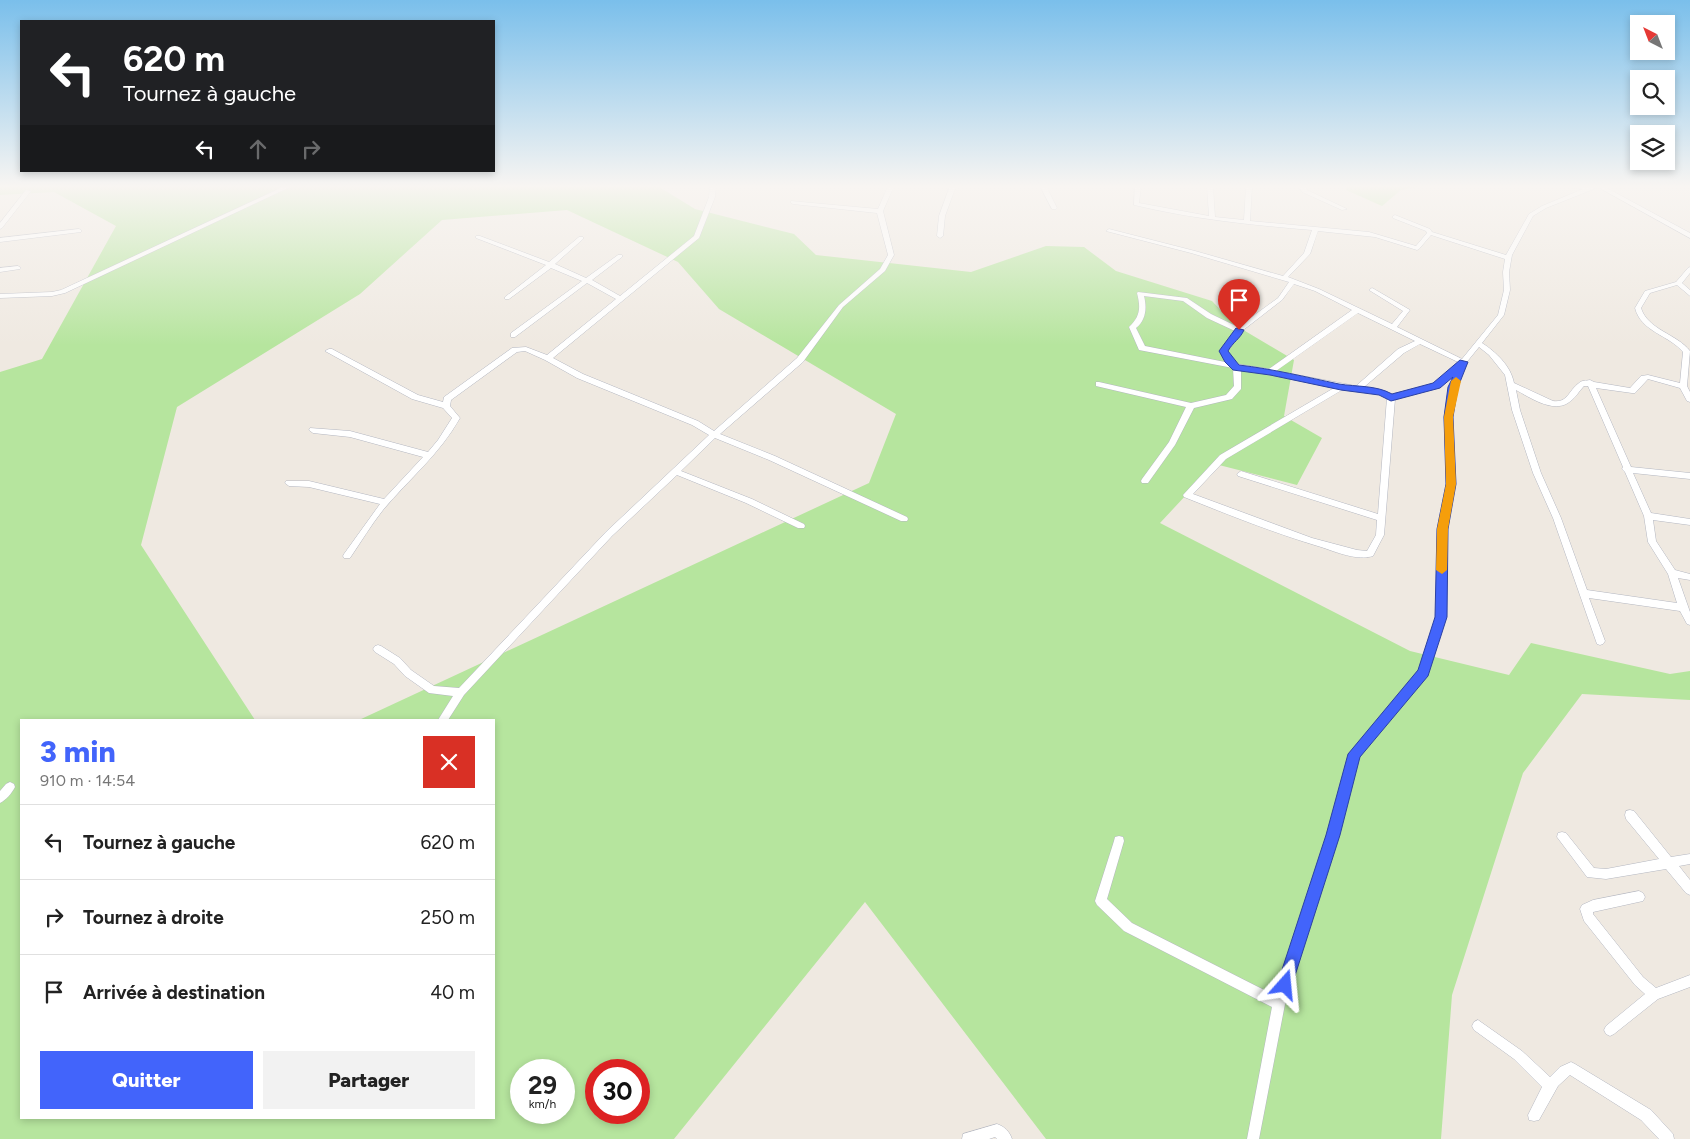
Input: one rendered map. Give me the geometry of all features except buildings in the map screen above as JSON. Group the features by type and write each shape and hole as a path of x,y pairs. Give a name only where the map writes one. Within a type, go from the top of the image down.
{"street":[{"path":"0,296 63,292 176,239"},
{"path":"483,239 515,253 548,264 620,298"},
{"path":"508,298 580,239"},
{"path":"548,358 694,239"},
{"path":"444,719 461,692 609,534 714,436 800,360 841,306 883,270 891,255 887,239"},
{"path":"1139,239 1194,252 1293,281 1463,362"},
{"path":"1284,278 1307,254 1312,239"},
{"path":"1388,239 1417,248 1425,239"},
{"path":"1454,239 1508,258"},
{"path":"1239,330 1209,316 1185,299 1140,294 1142,301 1140,319 1137,325 1132,327 1142,348 1237,368 1270,372 1341,387 1382,392 1391,397 1436,386 1463,362 1501,315 1508,290 1506,272 1508,258 1518,239"},
{"path":"514,335 620,256"},
{"path":"0,270 18,268"},
{"path":"1690,269 1678,283 1646,292 1638,308 1640,316 1685,348 1687,365 1683,386 1690,399"},
{"path":"1099,384 1191,406 1229,396 1238,388 1237,368 1228,360 1224,351 1228,343 1236,337 1239,330 1280,299 1293,281"},
{"path":"1678,283 1690,294"},
{"path":"1372,290 1407,310 1393,328"},
{"path":"1270,372 1357,310"},
{"path":"1359,388 1401,351 1420,341"},
{"path":"1478,343 1492,353 1509,375 1516,410 1537,473 1556,518 1600,641"},
{"path":"446,406 447,399 515,350 526,349 548,358 580,376 695,423 714,436 772,458 904,519"},
{"path":"329,351 415,397 446,406 456,418 449,431 430,456 385,502 347,556"},
{"path":"1253,1139 1279,1004 1333,835 1354,754 1424,672 1441,617 1442,529 1451,484 1448,417 1453,387 1463,362"},
{"path":"1511,384 1558,405 1565,403 1583,383 1590,382 1632,391 1644,378 1648,377 1683,386"},
{"path":"1590,382 1626,469 1648,516 1652,542 1672,573 1683,608 1690,621"},
{"path":"1341,387 1222,457 1187,495 1292,534 1365,556 1370,554 1375,549 1380,535 1386,482 1389,403 1391,397"},
{"path":"1145,482 1172,442 1191,406"},
{"path":"313,430 350,434 430,456"},
{"path":"1626,469 1690,476"},
{"path":"677,472 749,501 801,526"},
{"path":"1241,474 1381,518"},
{"path":"289,484 310,484 385,502"},
{"path":"1648,516 1690,522"},
{"path":"1672,573 1690,577"},
{"path":"1583,593 1683,608"},
{"path":"378,649 397,661 408,673 432,690 461,692"},
{"path":"0,798 10,787"},
{"path":"1630,815 1690,889"},
{"path":"1562,837 1591,873 1606,874 1690,859"},
{"path":"1119,841 1101,901 1128,927 1279,1004"},
{"path":"1639,896 1586,909 1588,917 1623,961 1639,981 1654,994"},
{"path":"1610,1030 1654,994 1690,981"},
{"path":"1478,1026 1518,1055 1551,1087"},
{"path":"1534,1115 1564,1070 1571,1068 1646,1115 1668,1139"},
{"path":"968,1139 997,1130 1006,1139"}],"green space":[{"path":"109,239 421,239 360,294 177,407 141,545 254,719 20,719 20,1119 495,1119 495,719 361,719 869,483 896,414 719,309 678,262 629,239 799,239 816,255 971,272 1046,246 1084,247 1116,271 1212,301 1235,325 1294,360 1284,416 1322,438 1297,485 1215,464 1160,523 1410,651 1509,675 1531,643 1670,674 1690,671 1690,700 1582,694 1523,773 1452,995 1441,1139 1046,1139 865,902 674,1139 0,1139 0,372 42,359"}],"slow traffic":[{"path":"1442,570 1442,529 1451,484 1448,417 1453,387 1456,381"}],"route":[{"path":"1239,330 1236,337 1228,343 1224,351 1228,360 1237,368 1270,372 1341,387 1382,392 1391,397 1436,386 1463,362 1453,387 1448,417 1451,484 1442,529 1441,617 1424,672 1354,754 1333,835 1285,985"}]}
